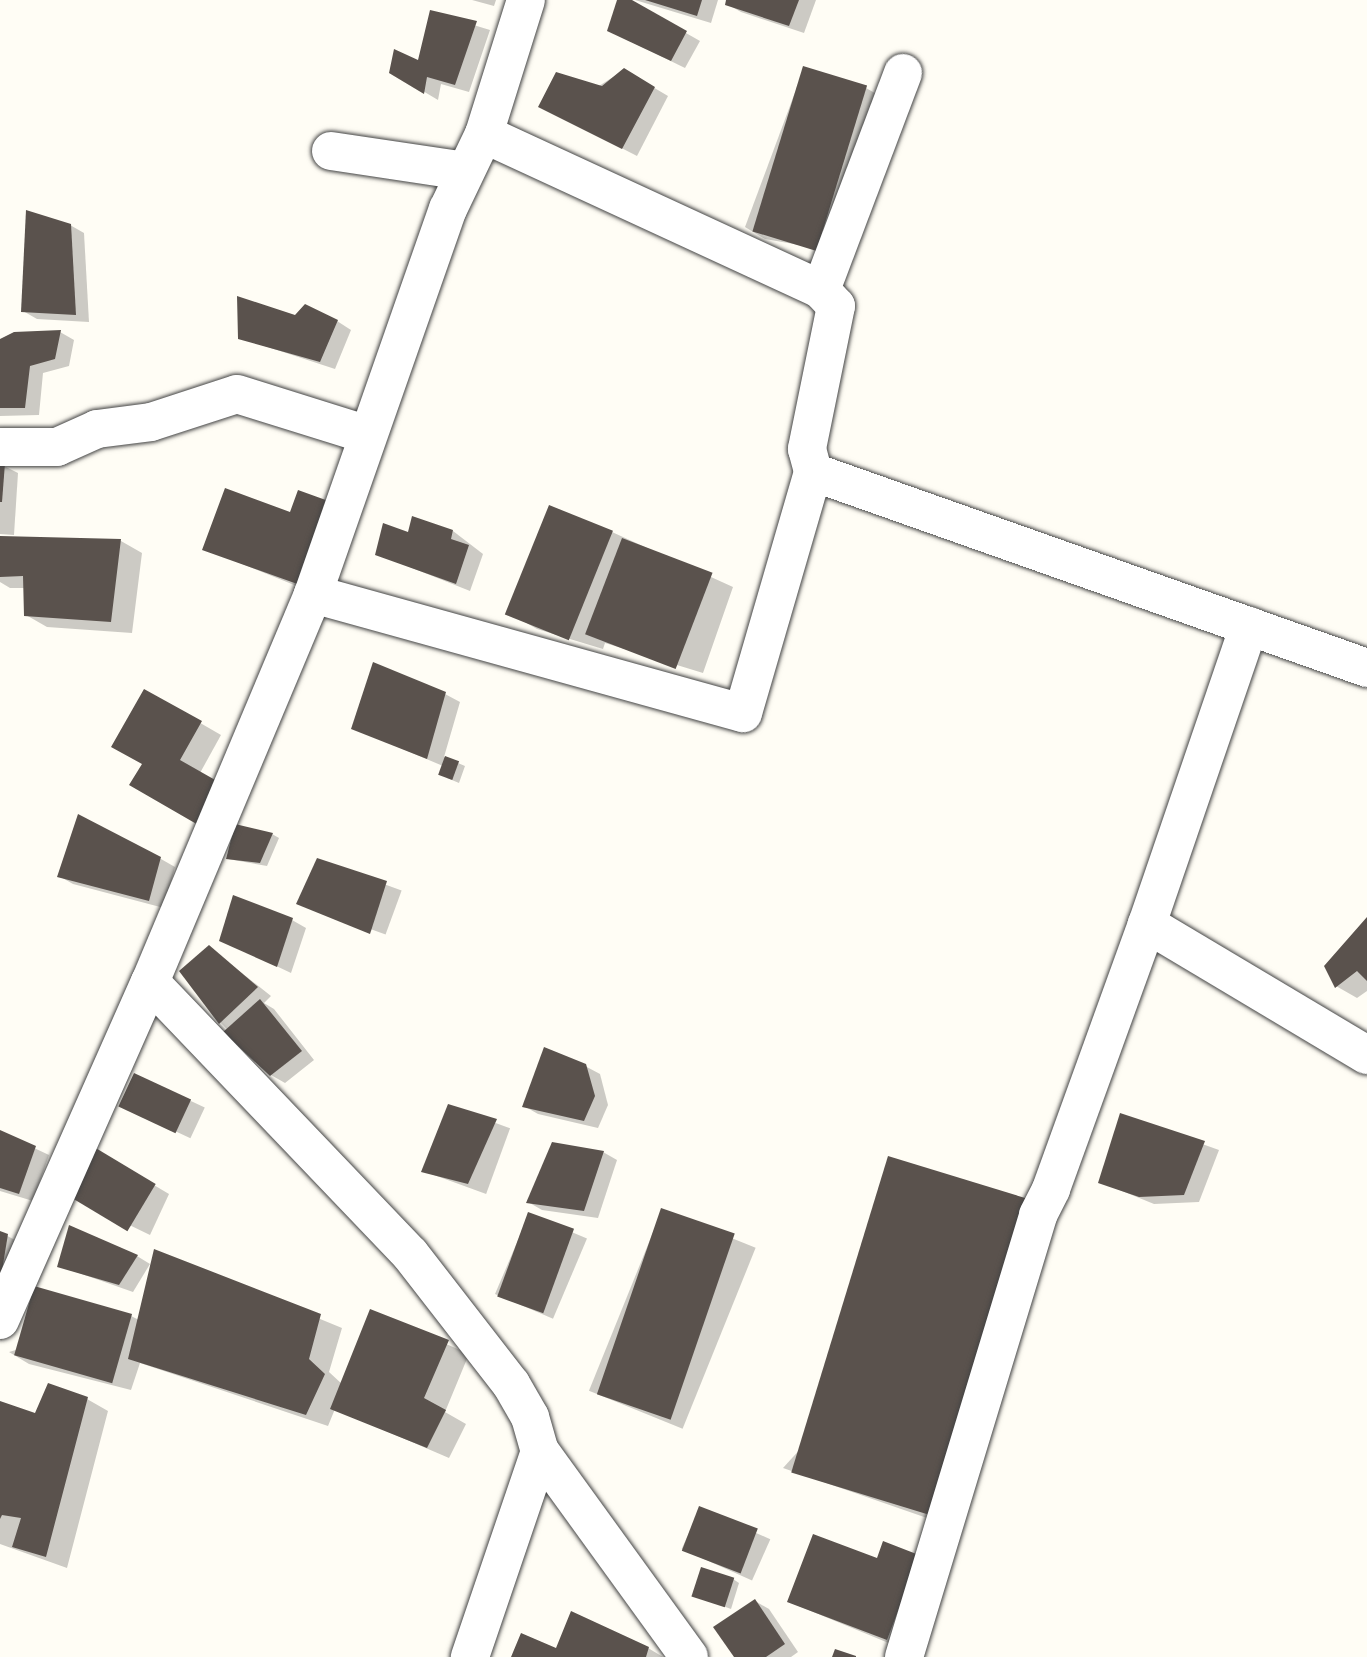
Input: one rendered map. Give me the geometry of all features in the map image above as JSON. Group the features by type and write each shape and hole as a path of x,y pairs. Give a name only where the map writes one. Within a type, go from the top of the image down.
{"street":[{"path":"0,1320 150,982 313,594 447,209 484,134 526,0"},
{"path":"821,290 903,73"},
{"path":"313,594 743,713 813,471 807,449 836,306 821,290 484,134"},
{"path":"331,151 451,169 464,175"},
{"path":"0,447 57,447 97,429 151,422 237,394 368,435"},
{"path":"813,471 1367,668"},
{"path":"904,1657 1038,1215 1051,1189 1147,924 1249,626"},
{"path":"1147,924 1367,1055"},
{"path":"150,982 410,1255 511,1384 530,1417 540,1451 690,1657"},
{"path":"470,1657 540,1451"}],"building":[{"path":"617,0 632,0 687,31 671,61 607,31"},
{"path":"645,0 702,0 697,16"},
{"path":"726,0 799,0 789,26 725,5"},
{"path":"430,10 477,21 455,85 427,77 424,94 389,73 394,49 418,60"},
{"path":"803,66 867,86 816,251 752,231"},
{"path":"624,68 655,87 622,149 538,107 556,72 602,86"},
{"path":"26,210 71,224 76,315 21,312"},
{"path":"237,296 295,315 305,304 338,320 320,362 238,339"},
{"path":"61,330 55,359 30,366 25,408 0,408 0,339 14,332"},
{"path":"0,462 5,463 2,502 0,502"},
{"path":"225,488 290,512 298,490 334,503 303,586 202,550"},
{"path":"549,505 613,531 569,640 505,614"},
{"path":"412,516 453,530 451,539 469,545 456,584 375,555 383,523 408,532"},
{"path":"0,536 121,539 111,622 24,616 23,576 0,577"},
{"path":"622,538 713,573 676,669 585,634"},
{"path":"373,662 446,692 427,759 351,729"},
{"path":"144,689 202,721 180,760 224,785 200,826 129,785 142,764 111,747"},
{"path":"445,756 459,761 452,780 438,775"},
{"path":"78,814 161,857 149,901 57,877"},
{"path":"235,824 273,833 260,863 226,859"},
{"path":"317,858 387,881 370,934 296,904"},
{"path":"233,895 293,918 277,967 219,941"},
{"path":"1367,917 1367,981 1357,971 1335,988 1324,966"},
{"path":"209,945 258,987 219,1024 179,971"},
{"path":"260,999 302,1051 270,1076 223,1032"},
{"path":"544,1047 586,1064 595,1096 584,1121 522,1107"},
{"path":"134,1073 191,1100 175,1133 118,1107"},
{"path":"448,1104 497,1119 468,1184 421,1172"},
{"path":"1120,1113 1205,1141 1184,1195 1139,1197 1098,1183"},
{"path":"0,1130 36,1146 19,1194 0,1188"},
{"path":"552,1142 604,1151 584,1211 526,1203"},
{"path":"94,1147 156,1184 127,1231 66,1194"},
{"path":"888,1156 1027,1198 930,1515 791,1473"},
{"path":"661,1208 735,1233 671,1420 597,1394"},
{"path":"528,1212 574,1229 543,1313 497,1297"},
{"path":"69,1225 138,1255 119,1285 57,1267"},
{"path":"0,1231 8,1234 0,1283"},
{"path":"154,1249 321,1314 309,1359 325,1374 306,1415 128,1359"},
{"path":"34,1286 132,1314 112,1383 14,1355"},
{"path":"370,1309 449,1340 424,1398 446,1410 427,1448 330,1409"},
{"path":"48,1383 88,1397 46,1557 12,1547 21,1518 2,1515 0,1519 0,1401 35,1413"},
{"path":"699,1506 758,1529 741,1573 682,1551"},
{"path":"813,1534 877,1558 883,1541 919,1555 887,1640 787,1602"},
{"path":"701,1567 734,1578 725,1607 691,1596"},
{"path":"755,1599 785,1644 766,1657 734,1657 713,1627"},
{"path":"571,1611 649,1647 646,1657 511,1657 521,1633 556,1648"},
{"path":"835,1649 856,1656 856,1657 832,1657"}]}
